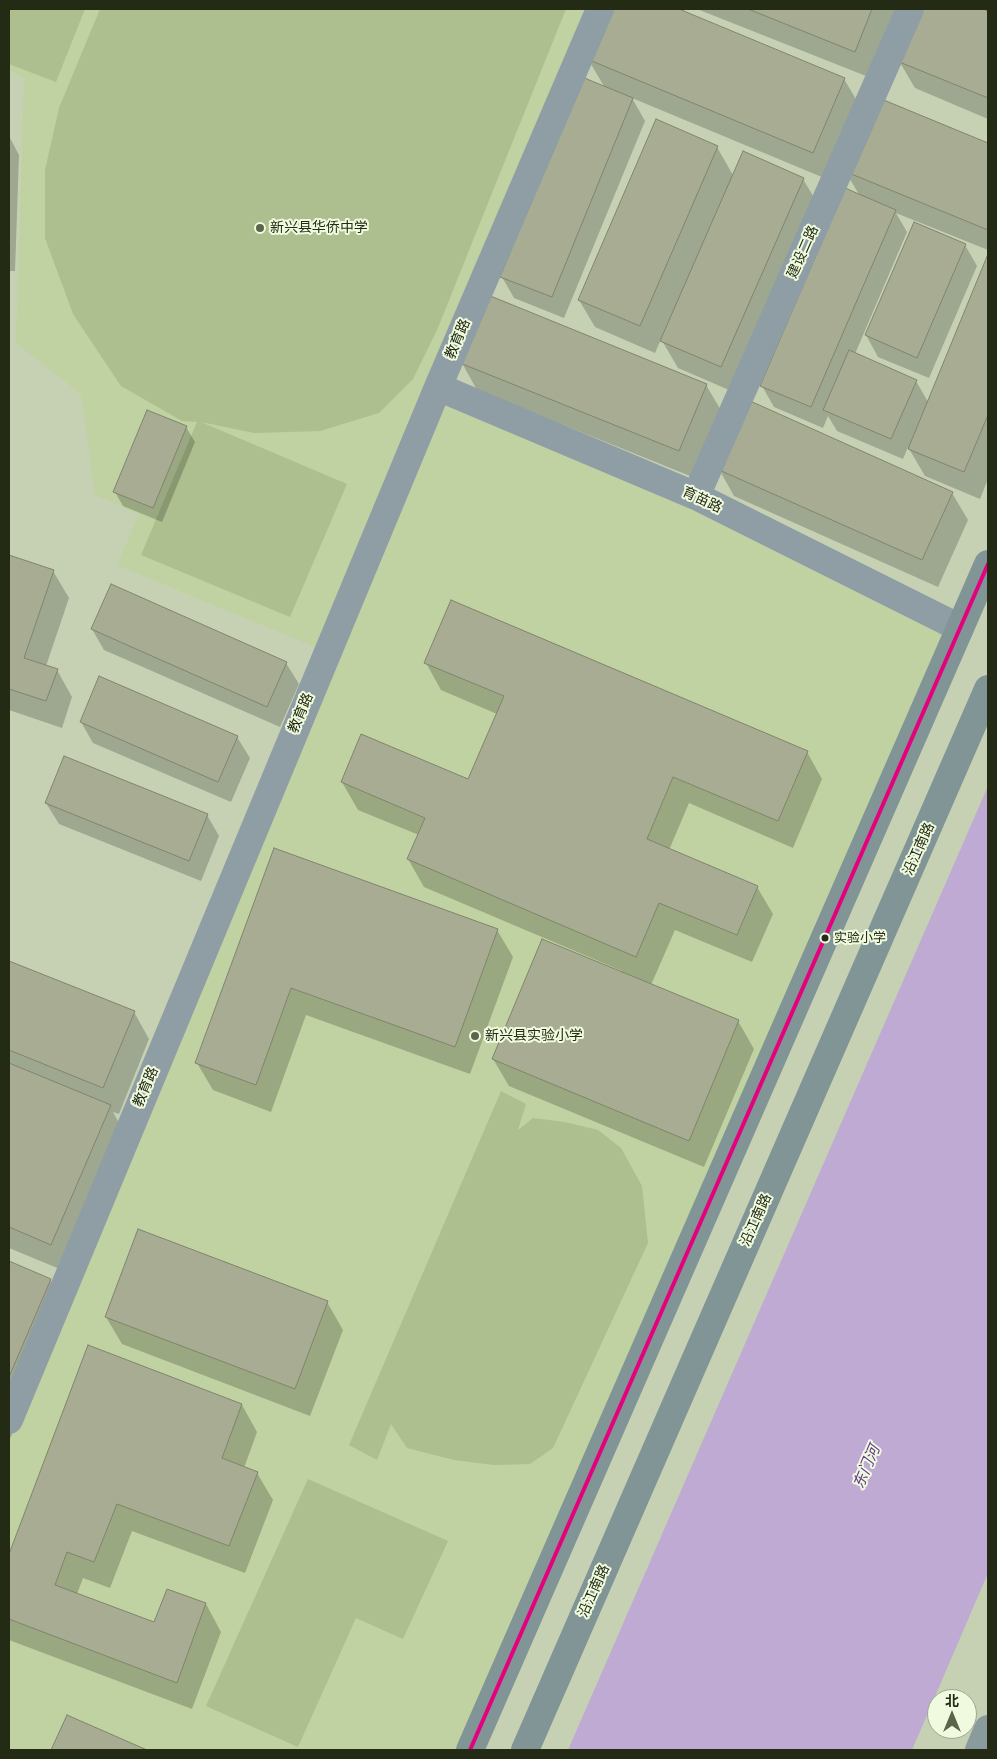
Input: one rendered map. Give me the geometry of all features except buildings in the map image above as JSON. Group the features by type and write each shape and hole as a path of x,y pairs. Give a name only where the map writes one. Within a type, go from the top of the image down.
{"main road":[{"path":"470,1750 988,564"},
{"name":"沿江南路","path":"525,1750 988,689"},
{"path":"979,1750 988,1729"}],"street":[{"name":"教育路","path":"9,1420 438,387 600,9"},
{"name":"建设二路","path":"696,496 910,9"},
{"name":"育苗路","path":"438,387 696,496 960,628"}],"shaded area":[{"name":"新兴县实验小学","path":"9,9 589,9 438,387 960,628 470,1750 9,1750 9,1420 327,652 117,565 139,514 95,495 81,394 16,343 24,78 9,70"},
{"path":"9,9 85,9 56,82 9,64"},
{"name":"新兴县华侨中学","path":"100,9 566,9 437,330 413,379 379,413 320,431 254,433 201,422 347,484 290,617 141,555 197,422 182,421 121,386 73,314 45,238 45,170 59,108"},
{"path":"501,1091 526,1104 518,1130 533,1118 565,1122 598,1130 621,1148 642,1186 648,1243 553,1448 530,1464 494,1465 454,1460 407,1448 391,1424 377,1460 349,1445"},
{"path":"308,1479 448,1541 403,1639 356,1618 298,1747 206,1706"}],"water":[{"name":"东门河","path":"988,786 988,1573 938,1689 927,1689 927,1715 912,1750 568,1750"}],"transit line":[{"path":"470,1750 988,564"}],"place":[{"name":"新兴县华侨中学","path":"260,228"},
{"name":"实验小学","path":"825,938"},
{"name":"新兴县实验小学","path":"475,1036"}]}
